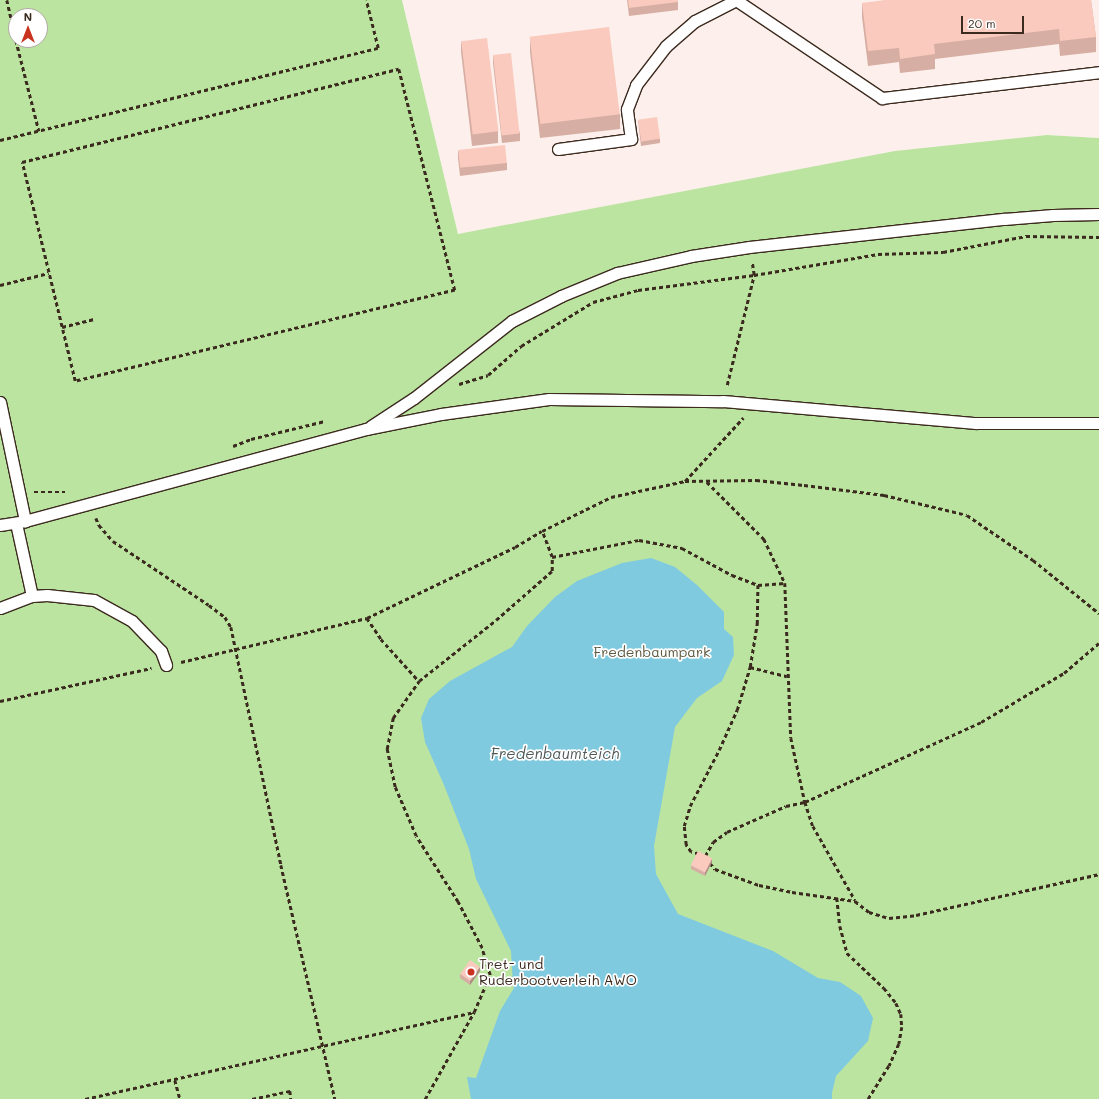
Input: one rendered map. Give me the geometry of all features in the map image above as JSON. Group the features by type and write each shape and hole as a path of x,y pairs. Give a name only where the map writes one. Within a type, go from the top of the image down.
{"lane":[{"path":"558,149 631,139 626,109 636,85 666,46 695,21 736,0 882,98 1099,72"},
{"path":"366,429 414,398 512,321 561,296 617,274 691,256 749,247 1004,219 1053,215 1099,214"},
{"path":"0,525 21,522 90,502 366,429 441,414 549,399 723,401 976,423 1099,423"},
{"path":"0,402 19,492 21,522 32,596"},
{"path":"0,608 32,596 47,595 94,600 132,622 161,651 166,665"}],"path":[{"path":"0,140 378,48 366,0"},
{"path":"18,48 39,131"},
{"path":"399,69 455,290 76,381 49,274 22,162 399,69"},
{"path":"458,385 488,376 521,346 593,302 638,290 754,275 878,254 943,252 1026,236 1099,237"},
{"path":"723,401 754,275 749,247"},
{"path":"0,285 49,274"},
{"path":"62,327 94,319"},
{"path":"685,481 757,403"},
{"path":"226,448 251,439 327,421"},
{"path":"0,701 234,650 367,618 514,547 611,496 685,481 756,480 833,488 884,495 967,514 1033,560 1099,613"},
{"path":"706,481 764,538 785,583 787,676 791,738 805,802 813,826 855,901"},
{"path":"19,492 71,492"},
{"path":"90,502 99,525 113,541 210,604 225,617 231,628 234,650 335,1099"},
{"path":"425,1099 474,1012 490,975 482,948 458,902 416,836 395,787 387,749 393,718 419,681 496,620 552,571 552,557 542,531"},
{"path":"552,557 639,540 682,548 732,574 758,585 785,583"},
{"path":"758,585 758,624 750,667 737,710 719,750 690,806 684,826 686,845 691,852 705,856 715,869 759,885 792,892 855,901 878,916 889,918 916,915 1099,874"},
{"path":"367,618 381,639 419,681"},
{"path":"705,856 713,842 727,832 786,806 805,802 981,722 1064,673 1099,643"},
{"path":"750,667 787,676"},
{"path":"837,898 840,926 847,953 884,988 896,1003 901,1014 902,1027 899,1044 889,1066 868,1099"},
{"path":"85,1099 102,1097 323,1045 474,1012"},
{"path":"175,1080 180,1099"},
{"path":"252,1099 290,1091 291,1099"}],"shaded area":[{"path":"402,0 1099,0 1099,138 1047,135 458,234"}],"green space":[{"name":"Fredenbaumpark","path":"0,0 402,0 458,234 895,151 1047,135 1099,138 1099,1099 0,1099"}],"water":[{"name":"Fredenbaumteich","path":"651,558 675,567 697,585 724,612 724,629 733,637 734,655 722,681 697,698 675,727 654,846 656,874 678,914 773,951 818,978 840,982 861,996 873,1018 868,1041 836,1076 832,1099 471,1099 467,1077 476,1078 500,1011 514,988 511,951 476,879 469,849 444,785 425,742 421,718 429,699 450,681 512,647 527,626 555,597 577,581 622,563"}],"building":[{"path":"628,0 678,0 678,2 629,8"},
{"path":"885,0 1091,0 1096,37 1060,41 1059,29 934,44 935,54 900,59 899,48 868,51 862,3"},
{"path":"609,27 620,114 540,124 530,37"},
{"path":"487,38 498,131 473,134 461,41"},
{"path":"511,53 519,134 502,135 493,55"},
{"path":"657,117 660,139 641,141 638,120"},
{"path":"505,145 507,163 460,168 458,150"},
{"path":"698,851 712,858 705,873 691,865"},
{"name":"Tret- und Ruderbootverleih AWO","path":"470,960 480,967 470,981 460,974"}],"place":[{"name":"Tret- und Ruderbootverleih AWO","path":"471,972"}]}
